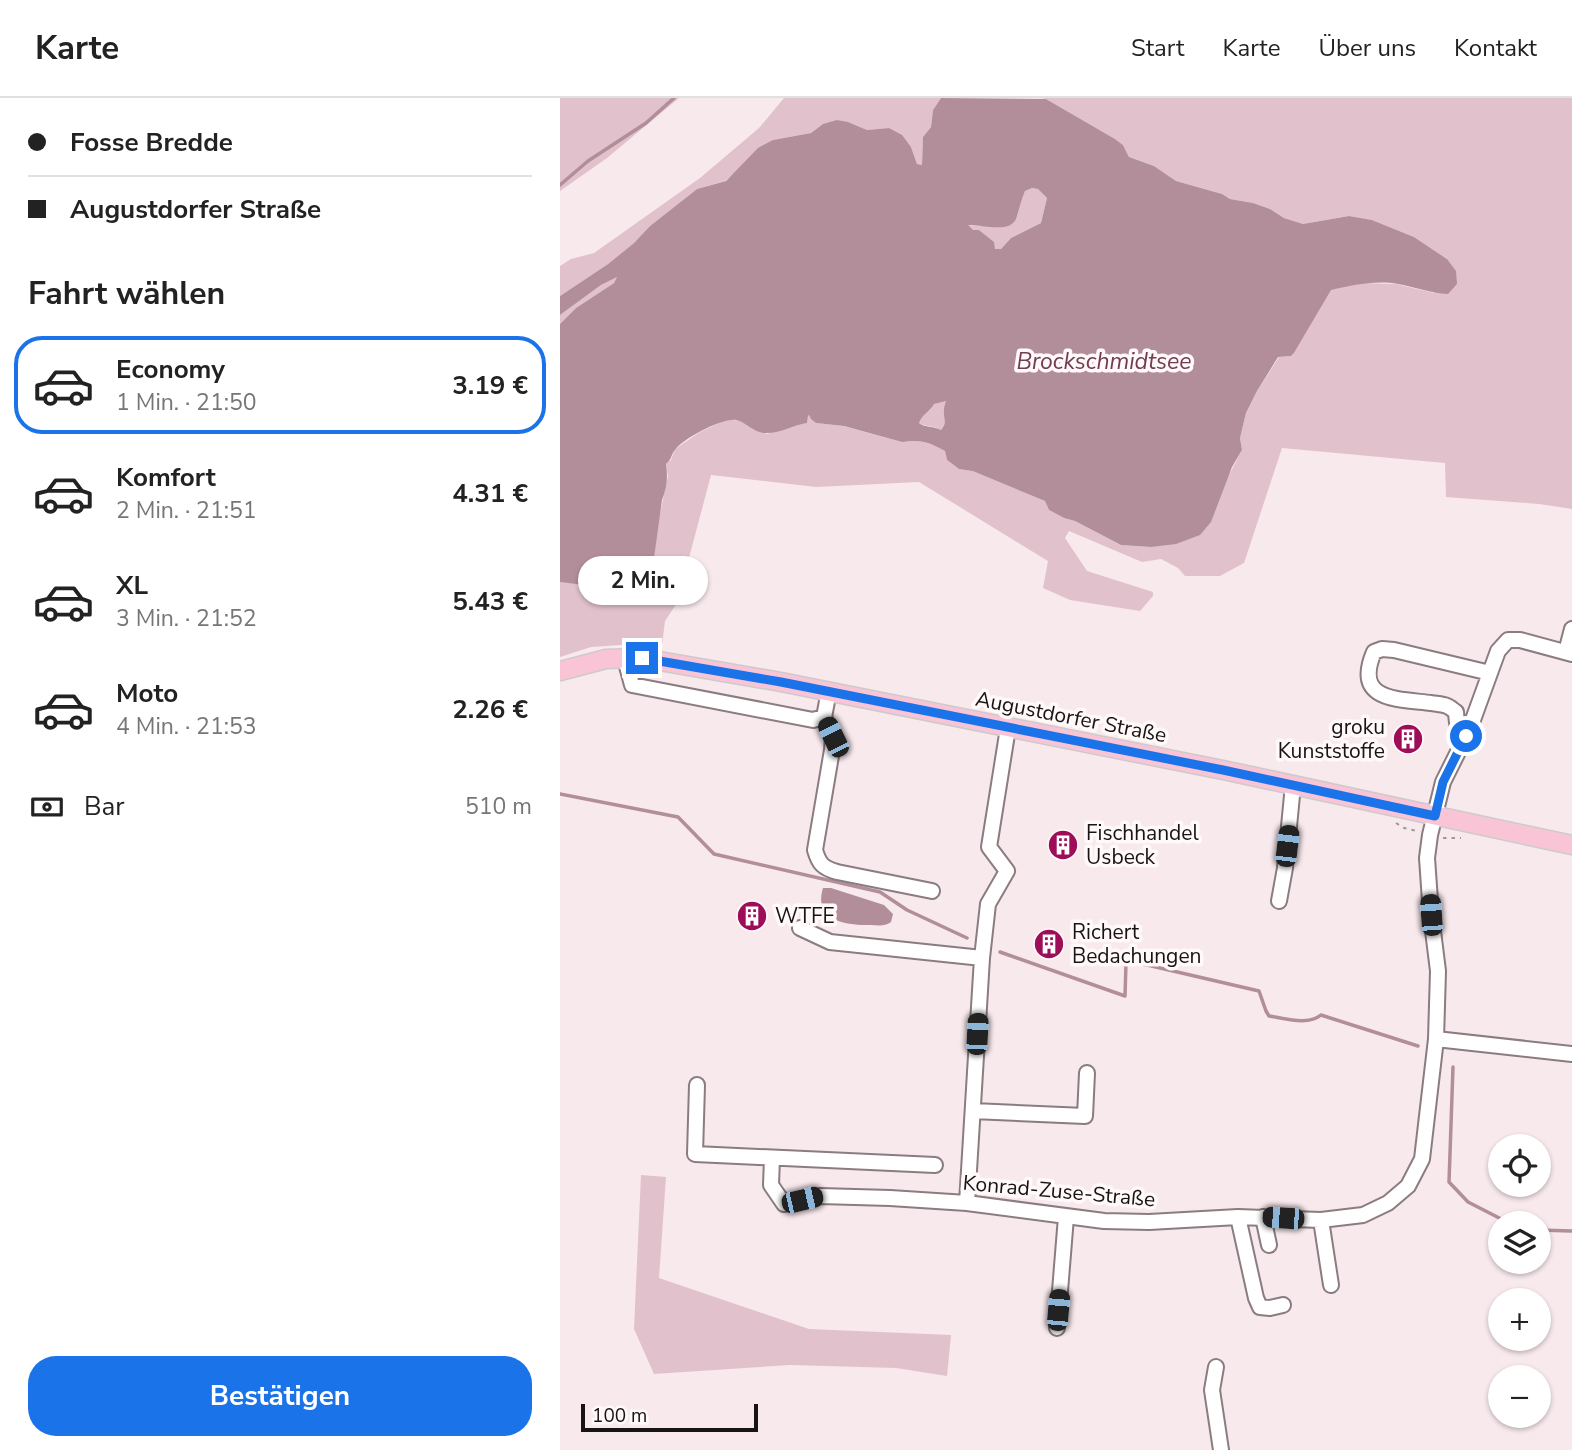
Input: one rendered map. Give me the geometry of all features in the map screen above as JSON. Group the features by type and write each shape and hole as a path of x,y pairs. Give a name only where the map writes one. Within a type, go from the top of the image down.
{"main road":[{"name":"Augustdorfer Straße","path":"560,671 606,660 642,658 829,691 1293,785 1572,845"}],"street":[{"path":"1569,653 1572,629"},
{"name":"Konrad-Zuse-Straße","path":"772,1158 771,1185 784,1204 820,1196 890,1198 967,1203 1104,1221 1149,1222 1238,1217 1321,1220 1363,1215 1388,1203 1408,1186 1422,1158 1436,1039 1438,971 1427,858 1443,782 1466,736 1498,652 1508,640 1520,640 1569,653"},
{"path":"1466,736 1460,733 1456,712 1446,706 1377,693 1371,687 1369,663 1374,652 1382,649 1490,673"},
{"path":"625,659 632,685 813,720 824,717"},
{"path":"829,691 824,717 833,737 815,850 818,862 826,869 836,872 932,891"},
{"path":"967,1203 982,958 988,904 1007,872 989,846 1008,728"},
{"path":"1279,901 1293,785"},
{"path":"800,928 830,942 982,958"},
{"path":"1436,1039 1572,1054"},
{"path":"973,1111 1085,1116 1087,1073"},
{"path":"697,1085 695,1154 935,1165"},
{"path":"1057,1328 1066,1217"},
{"path":"1238,1217 1260,1307 1283,1305"},
{"path":"1264,1217 1269,1245"},
{"path":"1321,1220 1331,1284"},
{"path":"1216,1367 1212,1390 1221,1450"}],"shaded area":[{"path":"560,98 679,98 607,158 560,191"},
{"path":"784,98 941,98 933,110 931,127 923,137 922,165 917,164 911,147 889,128 867,130 848,122 823,124 811,133 773,140 725,181 697,189 608,264 560,296 560,266 571,259 594,253 700,178 759,128"},
{"path":"1041,98 1572,98 1572,509 1446,497 1445,463 1282,448 1244,563 1220,576 1185,576 1178,568 1161,559 1142,562 1069,531 1065,538 1087,571 1153,592 1153,596 1140,611 1070,600 1043,588 1048,561 919,482 816,487 711,475 677,603 665,621 662,645 651,643 591,647 560,657 560,582 577,583 658,523 668,476 666,464 671,460 675,449 700,432 728,419 740,421 767,434 807,423 810,414 816,423 843,426 902,442 929,443 945,451 947,460 959,469 973,470 1045,501 1049,510 1121,545 1151,547 1159,545 1229,475 1242,450 1240,438 1246,413 1257,391 1279,357 1291,356 1294,353 1331,289 1360,283 1396,284 1434,293 1447,259 1414,237 1372,220 1349,216 1303,224 1253,203 1230,199 1222,194 1176,181 1154,166 1129,157 1123,145 1115,139"},
{"path":"1038,189 1047,198 1041,223 1011,238 1001,249 995,249 993,242 979,230 973,231 967,225 1000,227 1020,204 1025,191"},
{"path":"618,276 614,283 576,308 560,324 560,315"},
{"path":"946,400 945,420 941,430 918,422 934,404"},
{"path":"641,1175 666,1177 659,1278 809,1329 951,1335 947,1376 896,1368 790,1365 654,1374 634,1329"}],"water":[{"name":"Brockschmidtsee","path":"941,98 1046,99 1115,139 1123,145 1129,157 1154,166 1176,181 1222,194 1230,199 1253,203 1303,224 1349,216 1372,220 1414,237 1447,259 1456,271 1457,284 1448,294 1381,283 1331,290 1294,353 1291,356 1278,357 1257,391 1246,413 1240,438 1242,450 1232,467 1211,522 1200,535 1176,544 1151,547 1121,545 1049,510 1045,501 973,471 959,469 947,460 945,451 934,445 920,441 902,442 844,426 816,423 809,415 807,423 770,433 761,433 740,421 730,420 693,435 678,446 666,464 667,482 653,565 645,575 634,582 609,588 560,582 560,324 576,308 614,283 617,277 601,285 560,315 560,296 608,264 697,189 726,181 758,148 773,140 811,133 823,124 837,120 867,130 889,128 902,135 911,147 917,164 922,165 923,137 931,127 933,110","holes":["1038,189 1047,198 1041,223 1011,238 1001,249 995,249 994,242 968,225 1001,227 1012,224 1025,191","946,401 945,422 941,430 919,423 934,404"]},
{"path":"823,888 831,888 884,905 893,914 891,922 883,925 861,925 834,919 823,908"}],"waterway":[{"path":"560,185 588,161 646,123 674,98"},
{"path":"560,794 678,817 714,854 880,892 907,910 967,938"},
{"path":"1000,952 1125,996 1126,962 1130,961 1259,991 1269,1016 1303,1021 1321,1015 1418,1046"},
{"path":"1453,1067 1449,1182 1468,1202 1488,1212"},
{"path":"1551,1230 1572,1231"}],"place":[{"name":"groku Kunststoffe","path":"1408,739"},
{"name":"Fischhandel Usbeck","path":"1063,845"},
{"name":"WTFE","path":"752,916"},
{"name":"Richert Bedachungen","path":"1049,944"}],"route":[{"path":"642,658 781,682 1223,770 1435,816 1443,782 1466,736"}]}
